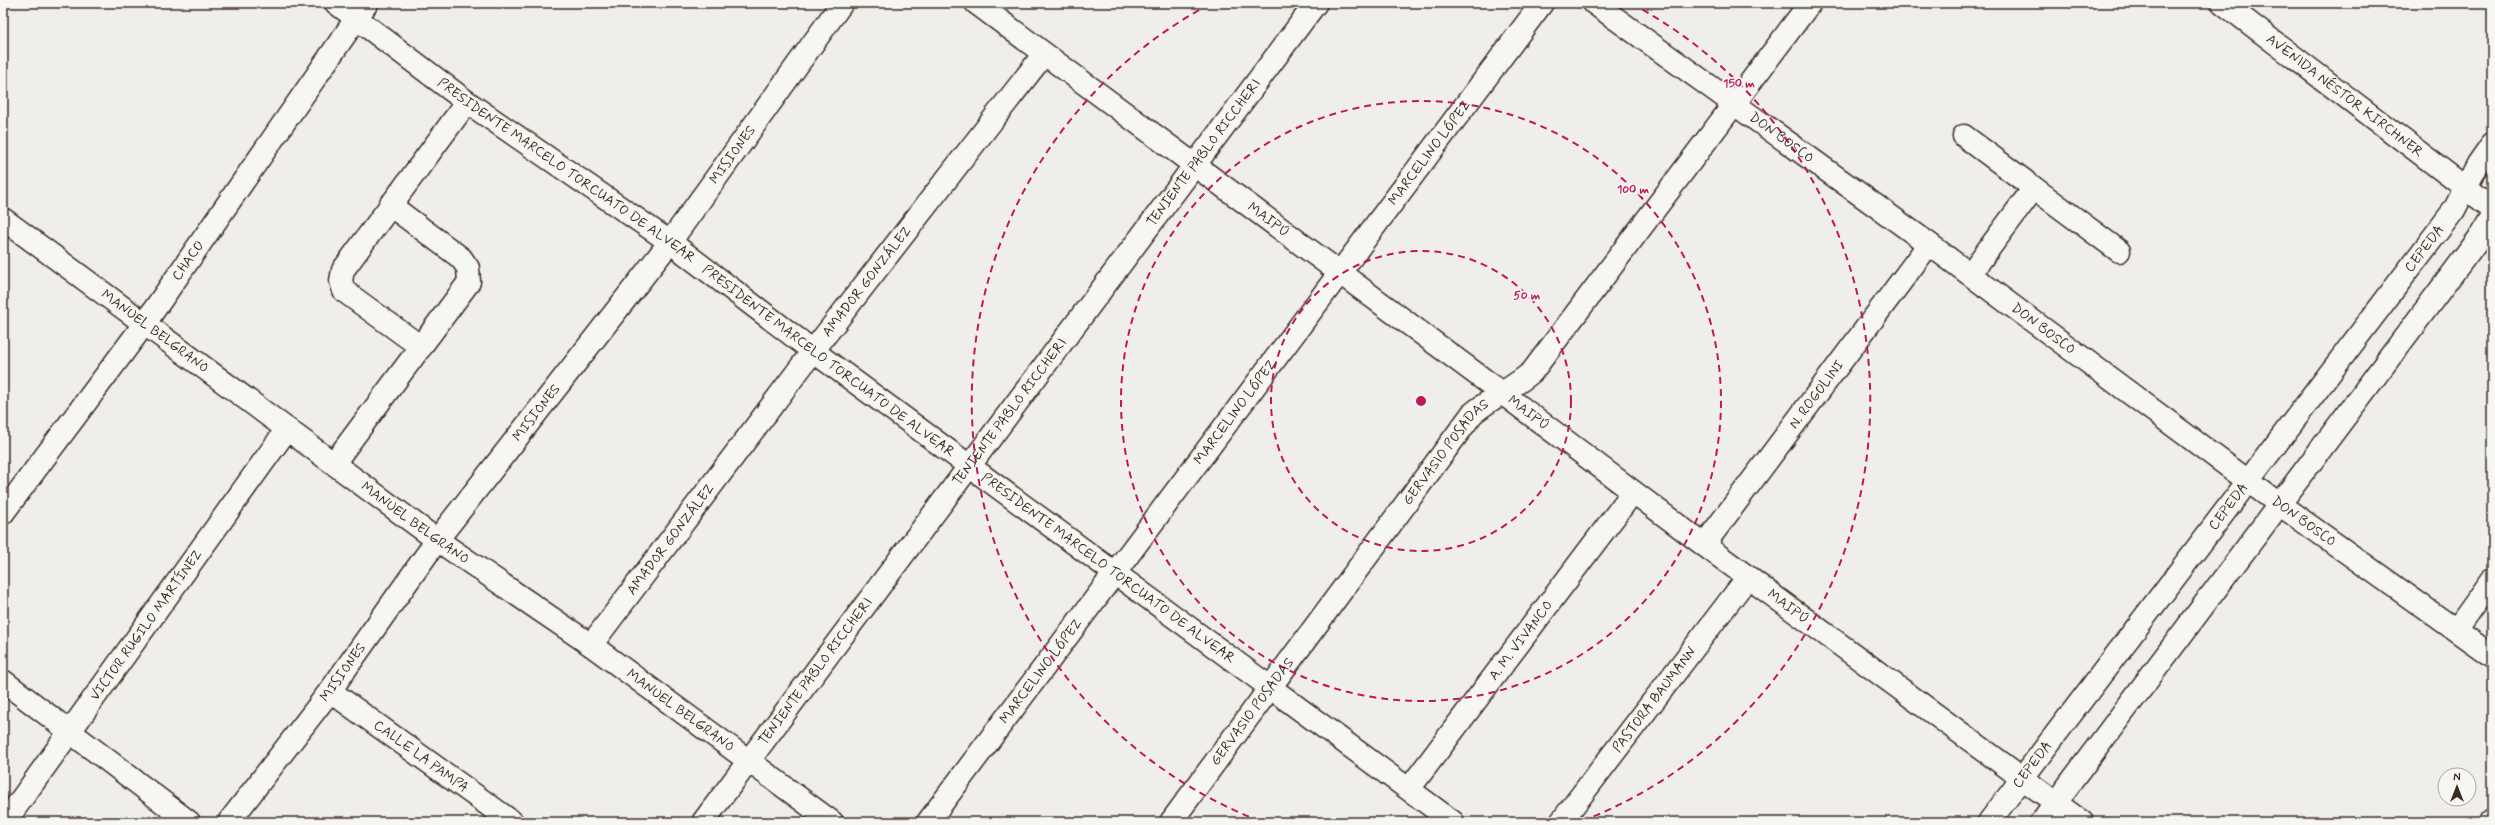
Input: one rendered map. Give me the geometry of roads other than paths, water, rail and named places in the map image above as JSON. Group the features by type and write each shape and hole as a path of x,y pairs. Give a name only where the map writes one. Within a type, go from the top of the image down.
{"street":[{"name":"PRESIDENTE MARCELO TORCUATO DE ALVEAR","path":"336,3 362,10 467,102 670,242 813,351 1454,822"},
{"name":"MISIONES","path":"228,822 330,691 437,540 670,242 842,3"},
{"name":"MAIPÚ","path":"976,3 1502,393 1704,545 2082,822"},
{"name":"TENIENTE PABLO RICCHERI","path":"703,822 1316,3"},
{"name":"MARCELINO LÓPEZ","path":"928,822 1117,573 1339,272 1542,3"},
{"name":"DON BOSCO","path":"1594,3 1929,244 2279,504 2492,656"},
{"name":"GERVASIO POSADAS","path":"1171,822 1472,414 1502,393 1519,384 1532,372 1810,3"},
{"name":"AVENIDA NÉSTOR KIRCHNER","path":"2223,3 2492,208"},
{"name":"CHACO","path":"3,513 145,323 362,10"},
{"name":"AMADOR GONZÁLEZ","path":"590,645 813,351 1044,54"},
{"path":"421,347 344,292 341,281 343,270 467,102"},
{"path":"1964,136 2119,251"},
{"name":"CEPEDA","path":"1989,822 2247,480 2454,210 2478,164 2492,144"},
{"path":"1970,274 2034,188"},
{"path":"334,463 468,282 468,268 461,258 390,205"},
{"path":"2042,822 2480,237 2492,217"},
{"name":"MANUEL BELGRANO","path":"3,219 437,540 590,645 832,822"},
{"name":"N. ROGOLINI","path":"1704,545 1929,244"},
{"name":"VICTOR RUGILO MARTÍNEZ","path":"5,822 287,429"},
{"name":"A. M. VIVANCO","path":"1409,789 1633,492"},
{"name":"PASTORA BAUMANN","path":"1561,822 1748,577"},
{"path":"2456,630 2492,580"},
{"path":"3,681 189,822"},
{"name":"CALLE LA PAMPA","path":"330,691 512,822"}]}
